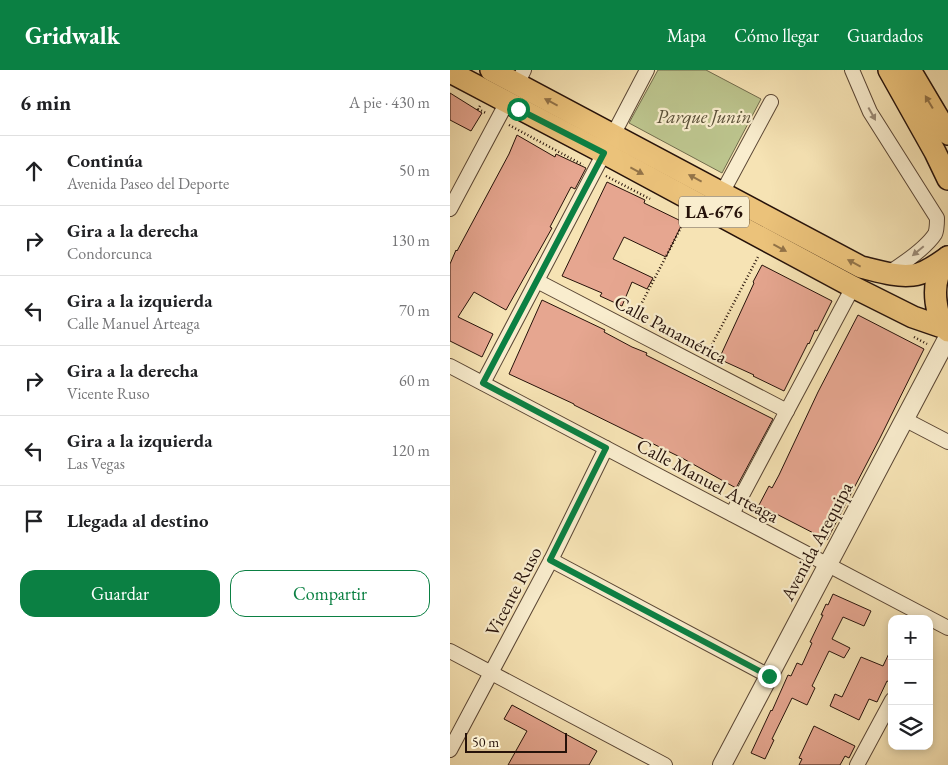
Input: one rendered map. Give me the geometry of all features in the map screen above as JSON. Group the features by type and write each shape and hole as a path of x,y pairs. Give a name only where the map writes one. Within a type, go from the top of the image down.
{"main road":[{"name":"LA-676","path":"491,70 520,77 608,144 695,202 853,287 947,332"},
{"path":"889,70 948,179"},
{"path":"910,70 948,134"},
{"name":"LA-676","path":"450,72 507,102 722,193 861,266 886,274 914,275 933,268 948,257"},
{"name":"LA-676","path":"947,332 938,313 935,293 939,272 948,257"}],"street":[{"path":"483,383 647,70"},
{"path":"852,70 870,112 937,218 936,233 924,246 886,274"},
{"path":"450,209 507,102"},
{"path":"722,193 771,102"},
{"name":"Calle Panamérica","path":"537,281 787,412"},
{"path":"732,514 853,287"},
{"name":"Avenida Arequipa","path":"722,765 904,419 947,332"},
{"name":"Calle Manuel Arteaga","path":"450,366 828,565 913,615"},
{"path":"904,419 948,442"},
{"name":"Vicente Ruso","path":"450,750 550,560 606,448"},
{"path":"550,560 769,676"},
{"name":"Calle Manuel Arteaga","path":"933,626 948,628"},
{"path":"450,652 665,765"},
{"path":"857,765 889,705"}],"path":[{"path":"628,328 695,202"},
{"path":"701,366 766,240"}],"green space":[{"name":"Parque Junin","path":"658,70 706,70 761,99 722,173 629,123"}],"building":[{"path":"450,93 482,113 471,131 450,120"},
{"path":"517,135 555,157 556,154 586,168 575,189 571,187 550,227 552,228 506,310 474,292 458,317 493,334 482,357 450,341 450,264 509,154"},
{"path":"607,182 645,200 644,203 683,222 666,257 624,237 613,259 653,278 647,289 632,282 622,306 600,296 602,293 562,276"},
{"path":"762,265 832,301 784,391 719,359"},
{"path":"542,300 605,330 604,332 647,353 646,355 773,419 736,488 682,458 509,374"},
{"path":"858,315 924,349 827,540 759,505 769,486 772,488 779,475 818,392"},
{"path":"833,594 871,611 864,626 843,617 832,639 850,648 844,658 829,651 812,686 815,688 807,705 792,698 772,739 774,740 765,759 751,753 788,675 791,676 797,663 802,665 812,643 810,642 823,615 821,615"},
{"path":"888,655 888,681 877,702 869,699 859,720 830,706 835,694 842,697 861,657 883,666"},
{"path":"512,705 597,751 589,765 508,765 527,731 504,719"},
{"path":"814,726 855,746 849,758 845,756 840,765 799,765 802,759 799,758"}],"route":[{"path":"518,109 604,153 483,383 606,448 550,560 769,676"}]}
